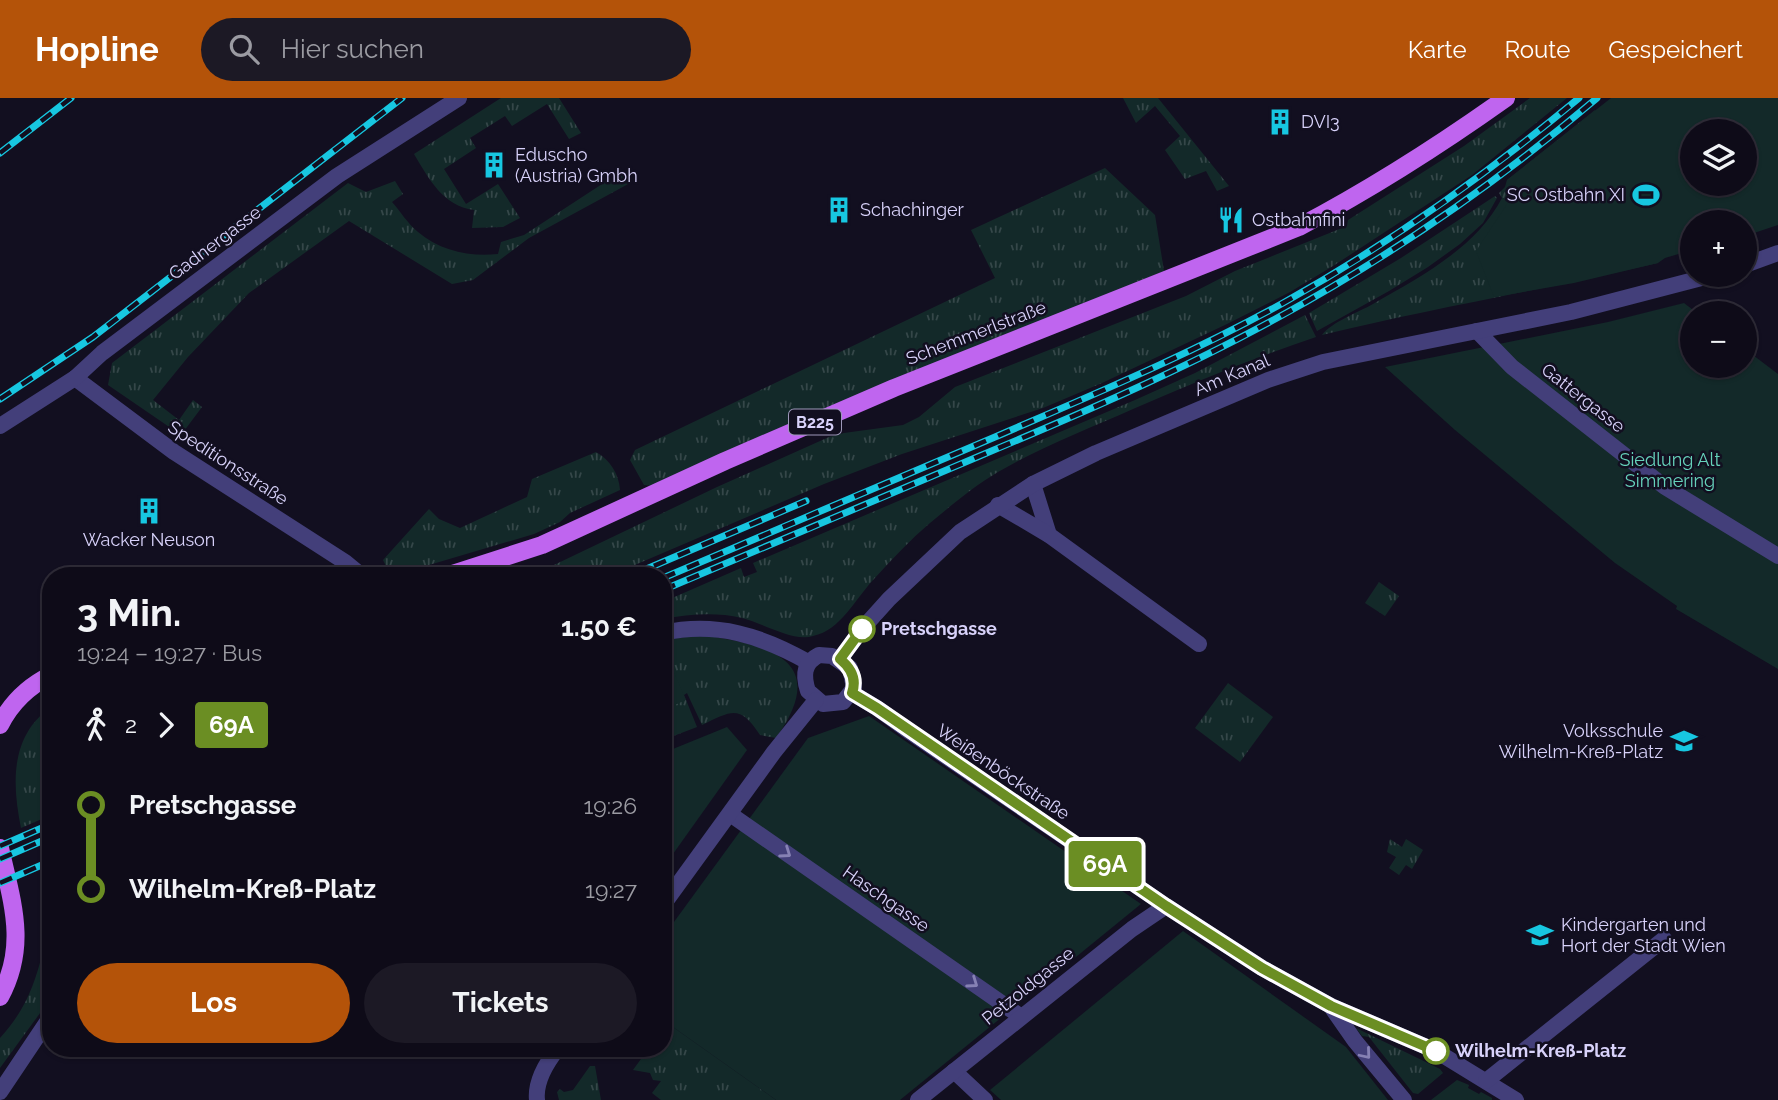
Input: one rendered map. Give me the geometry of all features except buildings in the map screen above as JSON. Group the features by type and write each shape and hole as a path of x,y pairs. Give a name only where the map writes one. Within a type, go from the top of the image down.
{"main road":[{"name":"Schemmerlstraße","path":"474,567 542,545 894,388 1299,227 1460,131 1506,98"},
{"path":"0,725 17,700 42,680"},
{"path":"0,848 17,941 9,980 0,997"}],"street":[{"name":"Gadnergasse","path":"0,426 75,378 102,353 337,176 459,98"},
{"path":"1757,261 1778,253"},
{"name":"Am Kanal","path":"840,659 862,629 912,576 960,532 1033,484 1096,453 1294,370 1358,353 1632,298 1680,284"},
{"name":"Gattergasse","path":"1477,331 1512,367 1665,487 1778,556"},
{"name":"Speditionsstraße","path":"75,378 174,452 351,567"},
{"path":"1033,484 1049,535"},
{"path":"998,505 1049,535 1199,644"},
{"path":"672,632 713,628 733,631 754,636 808,662"},
{"path":"819,655 840,659 850,668 854,683 852,693 844,702 835,704 823,704 816,700 808,691 806,682 808,662 819,655"},
{"name":"Weißenböckstraße","path":"852,693 1166,906"},
{"path":"672,893 816,700"},
{"name":"Haschgasse","path":"730,814 1020,1016"},
{"path":"1166,906 1262,968 1331,1006 1414,1040 1486,1081 1510,1099"},
{"name":"Petzoldgasse","path":"918,1100 1020,1016 1166,906"},
{"path":"1486,1081 1664,939"},
{"path":"1331,1006 1355,1041 1404,1100"},
{"path":"0,1092 42,1029"},
{"path":"537,1097 546,1064 551,1057"},
{"path":"954,1071 985,1100"}],"green space":[{"path":"501,98 559,98 581,133 569,139 547,104 512,126 505,116 470,138 476,148 444,169 466,204 498,184 520,218 503,227 472,228 474,210 445,197 431,182 414,154"},
{"path":"1123,98 1158,98 1229,186 1217,191 1206,171 1185,179 1165,150 1180,136 1155,106 1136,123"},
{"path":"1530,98 1567,98 1472,175 1333,266 1290,292 1227,324 1102,383 1043,408 902,454 824,484 630,567 550,567 829,437 903,425 919,417 955,387 1186,296 1235,271 1347,226 1348,220 1464,146"},
{"name":"SC Ostbahn XI","path":"1611,98 1778,98 1778,225 1757,232 1757,210 1680,210 1680,254 1658,263 1574,283 1494,297 1476,251 1517,189 1506,187 1507,180"},
{"path":"1595,110 1658,263 1322,335 1338,322 1428,272 1462,246 1491,216 1502,198 1499,193 1507,180"},
{"path":"1105,168 1155,215 1164,271 868,391 653,486 644,485 630,460 635,450 995,278 971,230"},
{"path":"619,173 630,183 529,238 473,280 452,284 349,221 249,293 188,357 153,400 179,420 193,400 202,407 181,435 108,385 112,363 348,183 366,192 395,181 403,194 392,202 418,232 446,248 487,255 498,254 501,242 524,235"},
{"path":"1495,196 1497,198 1483,223 1460,244 1389,291 1317,331 1309,313 1401,258"},
{"name":"Siedlung Alt Simmering","path":"1680,304 1680,378 1757,378 1757,358 1778,374 1778,669 1676,609 1677,606 1615,563 1455,430 1385,367 1608,322"},
{"path":"1305,315 1316,337 1156,399 1048,446 989,477 915,536 874,579 840,621 823,633 796,636 750,620 713,614 672,618 672,598 741,568 744,577 757,572 753,563 1195,373"},
{"path":"596,452 613,468 620,490 570,513 560,522 534,534 422,567 386,567 383,560 429,509 439,519 460,528 527,497 532,479"},
{"path":"1379,582 1399,596 1385,616 1365,603"},
{"path":"702,635 726,639 769,651 785,661 795,673 797,690 792,711 776,738 760,735 747,719 735,713 702,725 687,693 684,695 697,727 672,737 672,639"},
{"path":"672,668 686,700 672,706"},
{"path":"1228,683 1273,717 1240,762 1195,728"},
{"path":"42,715 42,819 21,828 16,794 17,762 21,746"},
{"path":"869,716 1141,904 900,1100 776,1100 672,1026 672,925 808,738"},
{"path":"727,727 747,750 672,855 672,749"},
{"path":"1390,839 1402,847 1406,839 1423,850 1412,869 1406,865 1399,875 1389,868 1396,857 1387,852"},
{"path":"1183,931 1346,1047 1388,1100 1001,1100 990,1090"},
{"path":"42,954 42,1010 0,1068 0,1038 28,998"},
{"path":"672,1026 776,1100 661,1100 652,1093 661,1081 653,1080 650,1073 633,1070 642,1057 672,1057"},
{"path":"1356,1028 1440,1069 1443,1073 1418,1094 1413,1093 1369,1037 1362,1036"},
{"path":"590,1066 595,1066 601,1100 559,1100 557,1092 560,1089 564,1092 573,1090"},
{"path":"1457,1080 1469,1085 1468,1088 1479,1094 1481,1092 1492,1098 1492,1100 1431,1100"}],"railway":[{"path":"0,153 71,98"},
{"path":"0,399 93,337 402,98"},
{"path":"672,574 1104,390 1248,322 1399,233 1472,181 1579,98"},
{"path":"672,586 1094,407 1241,337 1361,269 1443,216 1521,159 1597,98"},
{"path":"651,567 806,501"},
{"path":"0,846 42,828"},
{"path":"0,859 42,841"},
{"path":"0,883 42,865"}],"bus line":[{"name":"69A","path":"862,629 840,659 850,668 854,683 852,693 1262,968 1351,1016 1403,1035 1436,1051"}],"place":[{"name":"DVI3","path":"1280,122"},
{"name":"Eduscho (Austria) Gmbh","path":"494,165"},
{"name":"SC Ostbahn XI","path":"1646,195"},
{"name":"Schachinger","path":"839,210"},
{"name":"Ostbahnfini","path":"1231,220"},
{"name":"Wacker Neuson","path":"149,511"},
{"name":"Pretschgasse","path":"862,629"},
{"name":"Volksschule Wilhelm-Kreß-Platz","path":"1684,741"},
{"name":"Kindergarten und Hort der Stadt Wien","path":"1540,935"},
{"name":"Wilhelm-Kreß-Platz","path":"1436,1051"}]}
